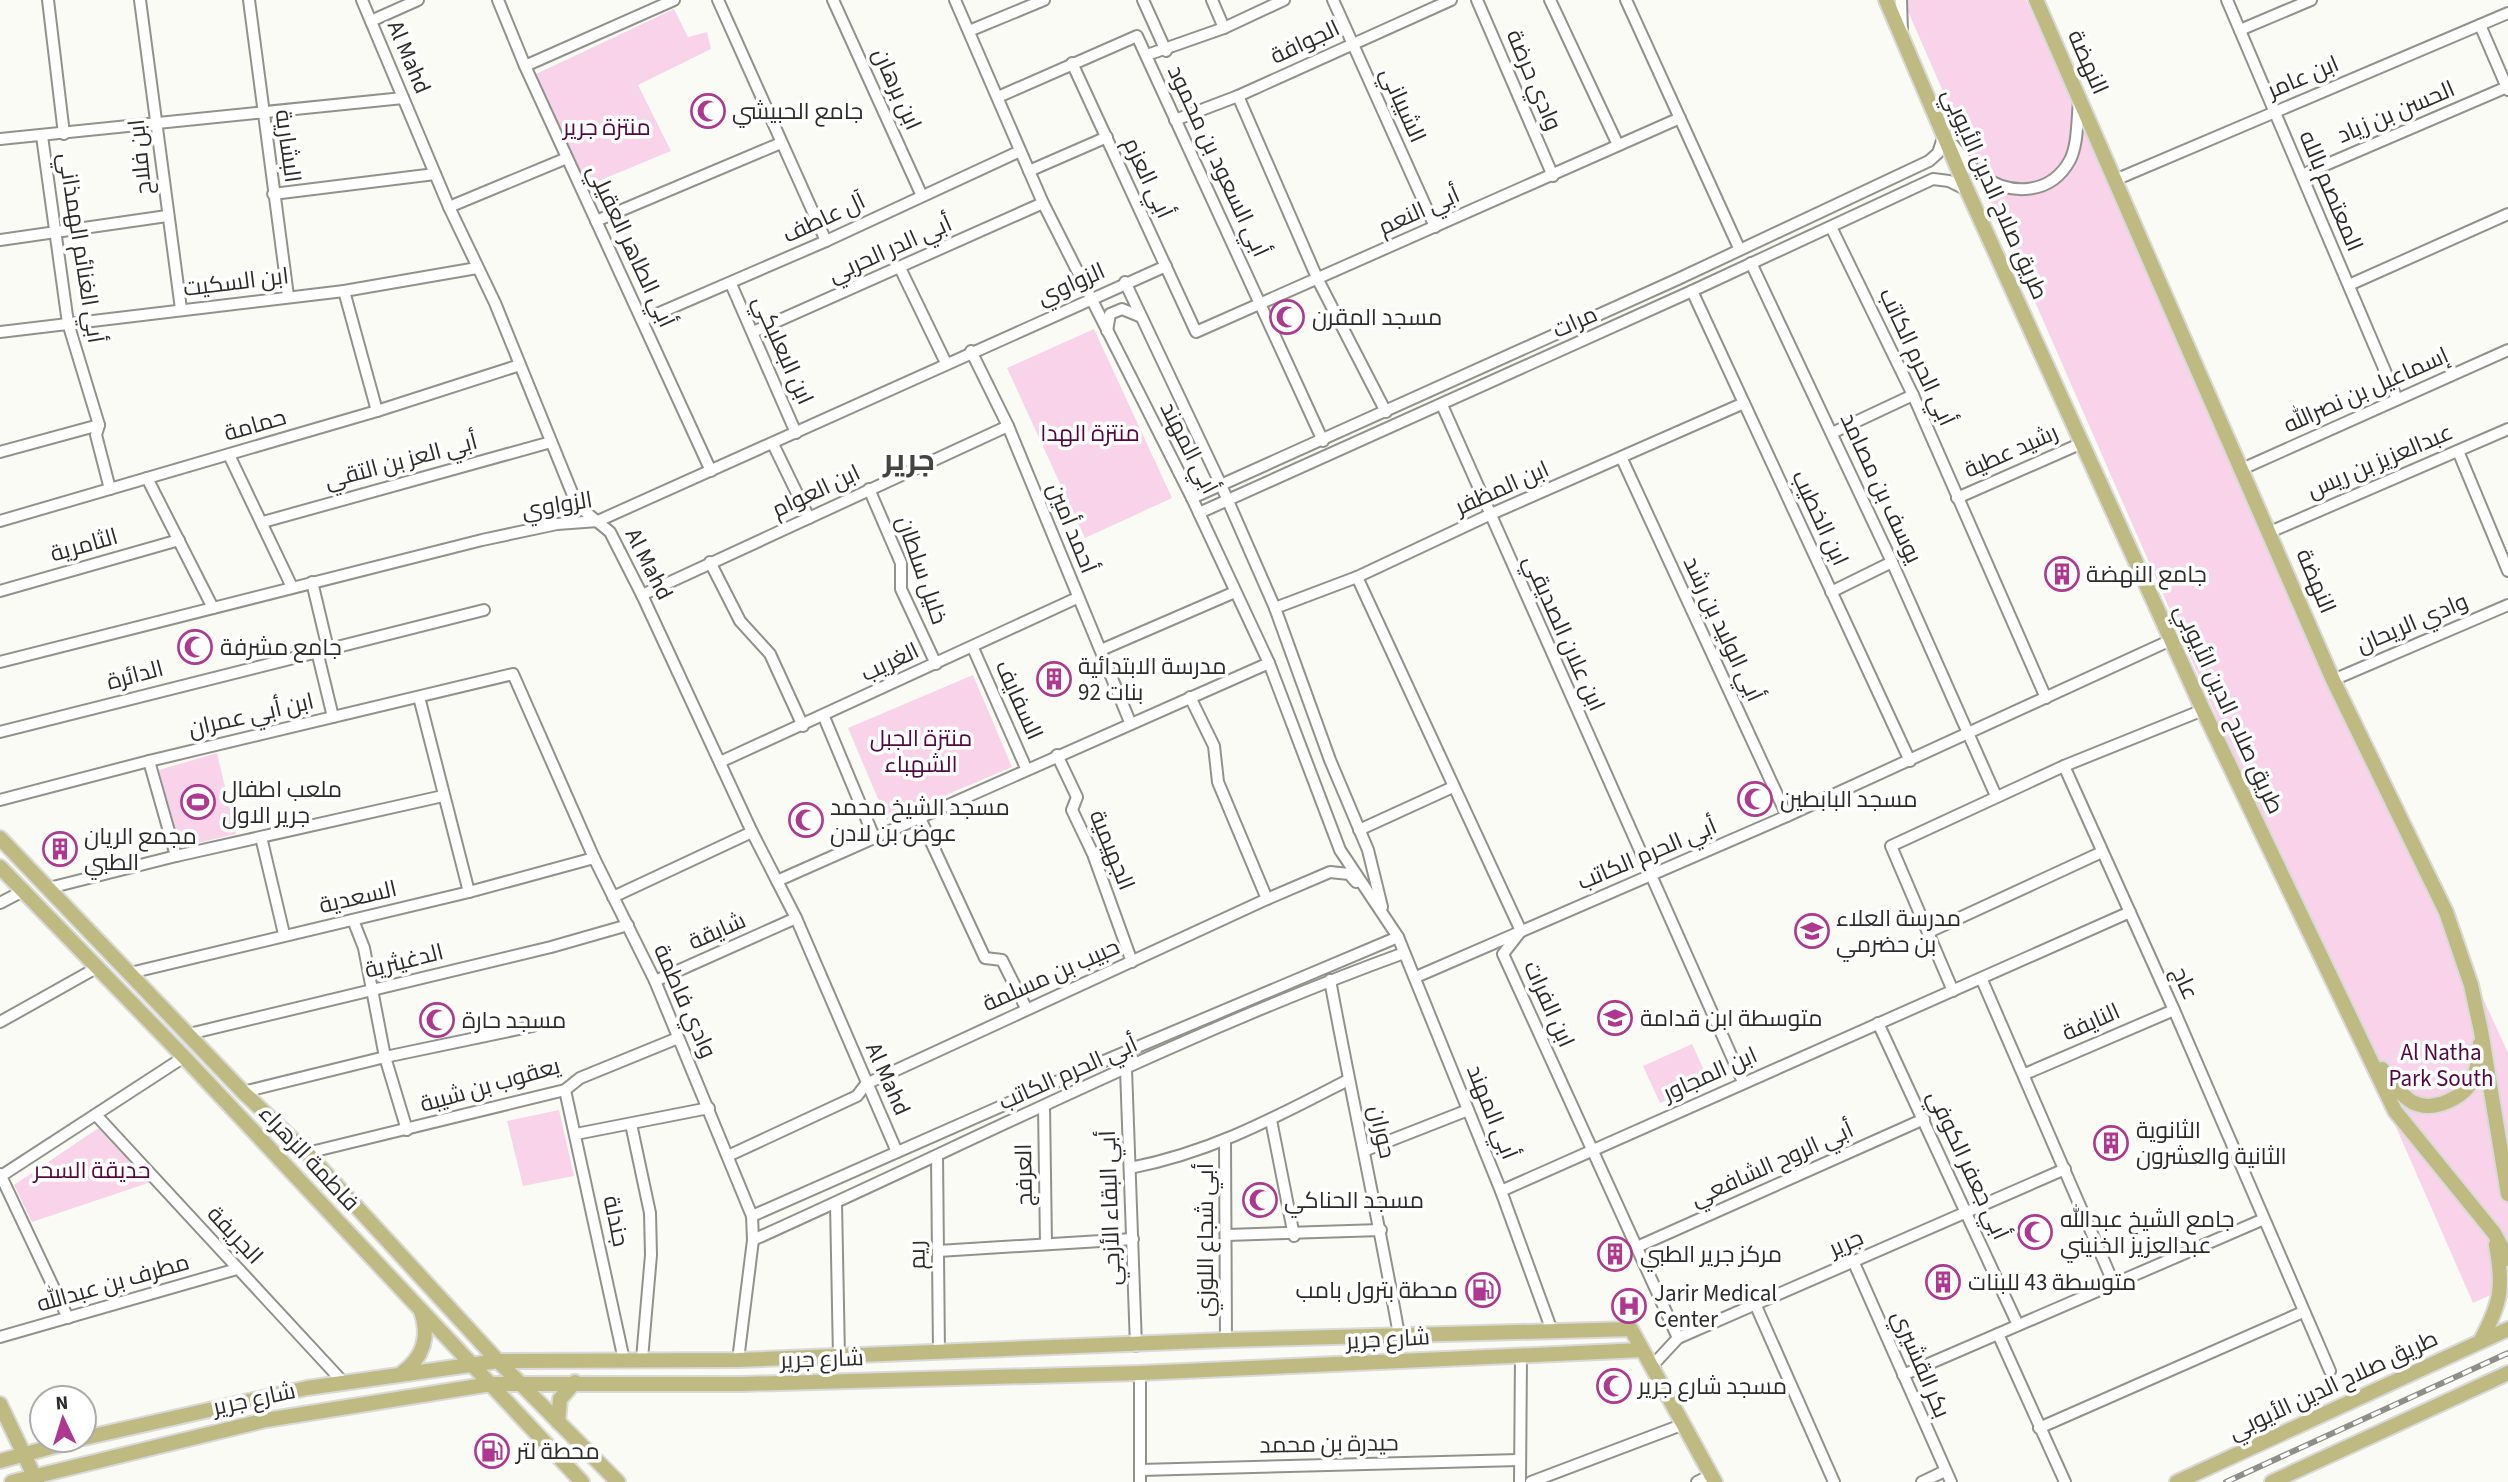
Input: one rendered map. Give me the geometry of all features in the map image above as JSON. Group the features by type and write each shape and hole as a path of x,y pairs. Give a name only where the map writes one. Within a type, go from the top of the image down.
{"main road":[{"name":"طريق صلاح الدين الأيوبي","path":"1886,0 1966,190 2203,710 2372,1058 2395,1111 2494,1233 2508,1259"},
{"name":"النهضة","path":"2036,4 2333,680 2446,912 2471,985 2482,1031 2508,1194"},
{"path":"0,838 243,1092 307,1153 518,1382 531,1387"},
{"name":"فاطمة الزهراء","path":"0,867 184,1057 582,1482"},
{"path":"2372,1058 2412,1102 2426,1106 2443,1103 2459,1095 2473,1079 2482,1031"},
{"path":"2480,1342 2501,1295 2501,1274 2494,1233"},
{"path":"402,1374 417,1360 425,1340 421,1310"},
{"name":"شارع جرير","path":"98,1435 343,1382 498,1361 738,1360 1136,1346 1226,1340 1631,1329 1642,1350 1140,1373 741,1384 575,1382 509,1387 510,1405"},
{"name":"طريق صلاح الدين الأيوبي","path":"2177,1482 2508,1329"},
{"path":"460,1350 467,1354 477,1352 476,1338"},
{"path":"1642,1350 1713,1479"},
{"path":"540,1359 527,1361 520,1368 531,1387 558,1422 618,1482"},
{"path":"453,1366 469,1374 464,1383 454,1388"},
{"path":"2272,1482 2508,1373"},
{"name":"شارع جرير","path":"11,1482 35,1479 59,1469 296,1413 454,1388 518,1382"},
{"path":"558,1422 560,1399 575,1382"},
{"path":"0,1404 35,1479"},
{"path":"11,1482 0,1461 20,1448"},
{"path":"0,1452 28,1448"},
{"path":"41,1454 39,1464 45,1470 59,1469"}],"street":[{"path":"48,0 64,134"},
{"name":"ابن فلاح","path":"141,0 181,309"},
{"name":"البشارية","path":"249,0 288,296"},
{"name":"Al Mahd","path":"362,0 449,207 520,365 577,505 610,532 642,595 752,832 796,918 897,1153"},
{"path":"371,21 418,0"},
{"name":"أبي الطاهر العقيلي","path":"498,0 567,158 711,471"},
{"path":"525,65 674,0"},
{"path":"718,0 826,241"},
{"name":"ابن برهان","path":"833,0 922,196"},
{"name":"أبي المهند","path":"955,0 1043,203 1192,498 1269,663 1340,850 1384,913 1416,977 1501,1191 1552,1331"},
{"path":"969,31 1044,0"},
{"path":"1143,0 1166,51"},
{"path":"1212,0 1224,28"},
{"path":"1147,55 1166,51 1224,28 1284,0"},
{"name":"الشيباني","path":"1333,0 1435,227"},
{"name":"الجوافة","path":"1175,120 1238,96 1451,0"},
{"name":"وادي حرضة","path":"1477,0 1553,176"},
{"name":"وادي حرضة","path":"1550,0 1618,145"},
{"path":"1626,0 1739,248"},
{"path":"1901,0 1902,37"},
{"name":"المعتصم بالله","path":"2227,0 2397,399"},
{"path":"2240,30 2311,0"},
{"name":"ابن عامر","path":"2115,180 2508,13"},
{"path":"2480,24 2507,88"},
{"name":"أبي السعود بن محمود","path":"998,97 1137,36 1323,441"},
{"name":"أبي العزم","path":"1072,63 1166,266 1184,311"},
{"name":"الحسن بن زياد","path":"2302,175 2507,88"},
{"path":"1238,96 1318,280 1386,412"},
{"path":"0,139 403,98"},
{"path":"1944,135 1979,174 2009,189 2035,188 2049,183 2059,175 2071,158 2080,100"},
{"name":"أبي النعم","path":"1184,311 1196,332 1680,118"},
{"name":"مرات","path":"1192,498 1323,441 1899,175 1933,158 1944,135"},
{"name":"أبي الغنائم الهمذاني","path":"41,136 57,232 68,323 99,425 96,435 110,489"},
{"path":"1028,171 1107,137"},
{"path":"596,221 781,143"},
{"name":"آل عاطف","path":"643,320 731,284 1020,150"},
{"path":"449,207 567,158"},
{"path":"273,194 435,174"},
{"path":"1899,175 1912,174 1916,177 1909,191"},
{"name":"مرات","path":"1199,513 1443,405 1938,178 1966,190"},
{"name":"أبي الدر الحربي","path":"753,332 1043,203"},
{"path":"2349,285 2508,214"},
{"path":"0,240 167,216"},
{"name":"أبي الحرم الكاتب","path":"1831,227 1913,395 2046,698"},
{"name":"يوسف بن مصامد","path":"1751,263 1892,562 1996,796"},
{"name":"الزواوي","path":"0,662 532,529 598,522 971,351 1166,266"},
{"name":"ابن السكيت","path":"0,332 344,290 477,268"},
{"path":"900,268 946,363"},
{"name":"أبي المهند","path":"1125,282 1228,500 1275,608 1330,760 1359,830 1384,913"},
{"name":"ابن البعلبكي","path":"731,284 796,433"},
{"path":"344,290 377,411"},
{"name":"ابن الخطيب","path":"1692,291 1910,761"},
{"path":"1107,331 1110,314 1122,309 1139,316"},
{"name":"إسماعيل بن نصرالله","path":"2242,468 2508,350"},
{"name":"أحمد أمين","path":"971,351 1008,426 1130,722"},
{"name":"حمامة","path":"0,521 377,411 520,365"},
{"path":"1832,433 1913,395"},
{"name":"ابن المظفر","path":"1275,608 1357,577 1489,515 1622,459 1744,403"},
{"name":"ابن علان الصديقي","path":"1443,405 1489,515 1743,1082"},
{"path":"0,452 99,425"},
{"name":"ابن العوام","path":"642,595 1008,426"},
{"name":"عبدالعزيز بن ريس","path":"2270,532 2508,429"},
{"name":"أبي العز بن التقي","path":"263,522 551,442"},
{"path":"773,443 809,518"},
{"name":"رشيد عطية","path":"1957,498 2082,443"},
{"path":"2458,451 2508,571"},
{"path":"229,455 292,587"},
{"name":"أبي الوليد بن رشد","path":"1622,459 1787,816"},
{"path":"1256,468 1251,476 1252,482 1265,484"},
{"path":"147,478 213,608"},
{"name":"خليل سلطان","path":"869,489 901,563 901,589 936,664"},
{"name":"الثامرية","path":"0,591 179,540"},
{"path":"710,562 740,621 770,654 803,726"},
{"path":"1831,592 1892,562"},
{"name":"ابن الفرات","path":"1357,577 1521,932 1503,954 1678,1338"},
{"path":"312,582 333,717"},
{"path":"1101,650 1235,592"},
{"name":"الغريب","path":"720,762 824,717 1077,598"},
{"name":"وادي الريحان","path":"2333,680 2508,604"},
{"name":"الدائرة","path":"0,732 484,610"},
{"name":"أبي الحرم الكاتب","path":"1416,977 1787,816 2171,640"},
{"name":"السفايف","path":"973,648 1026,768"},
{"path":"777,881 1026,768 1269,663"},
{"name":"ابن أبي عمران","path":"0,800 149,761 513,674"},
{"name":"وادي فاطمة","path":"513,674 594,858 655,981 730,1155 752,1216 753,1240 738,1360"},
{"path":"419,697 469,892"},
{"path":"1190,698 1214,746 1218,782 1267,899"},
{"path":"1953,991 1891,846 2064,766 2203,710"},
{"path":"824,717 874,837"},
{"name":"الجهيمية","path":"1057,755 1077,797 1072,810 1093,855 1132,962"},
{"path":"149,761 176,856"},
{"name":"عاج","path":"2064,766 2174,1010 2330,1371"},
{"path":"1359,830 1453,787"},
{"path":"49,888 176,856 443,796"},
{"path":"919,816 985,958 1002,960 1026,1008"},
{"path":"613,897 752,832"},
{"path":"261,837 284,934"},
{"path":"1928,932 2102,852"},
{"name":"السعدية","path":"131,972 469,892 594,858"},
{"name":"حبيب بن مسلمة","path":"730,1155 857,1096 866,1084 1026,1008 1330,872 1349,874 1384,913"},
{"path":"0,903 23,891"},
{"name":"ابن المجاور","path":"1501,1191 1743,1082 1982,980 2130,912"},
{"name":"شايقة","path":"655,981 796,918"},
{"path":"353,920 364,948 385,1057 407,1130"},
{"name":"الدغيثرية","path":"189,1034 374,991 628,925"},
{"name":"أبي الحرم الكاتب","path":"752,1216 1097,1064 1398,937"},
{"name":"أبي الحرم الكاتب","path":"753,1240 1126,1069 1330,980 1404,953"},
{"path":"0,1023 98,967"},
{"name":"حوران","path":"1330,980 1348,1080 1366,1150 1399,1335"},
{"path":"1982,980 2113,1282"},
{"name":"النايفة","path":"2025,1074 2174,1010"},
{"name":"أبي جعفر الكوفي","path":"1878,1023 2018,1325"},
{"path":"243,1092 385,1057 533,1026"},
{"name":"يعقوب بن شيبة","path":"307,1153 565,1090 580,1078 678,1038"},
{"path":"68,1318 1,1175 97,1116 184,1057"},
{"name":"أبي البقاء الأزجي","path":"1126,1069 1136,1346"},
{"path":"1130,1168 1179,1158 1225,1141 1348,1080"},
{"name":"جندلة","path":"565,1090 624,1360"},
{"name":"العرفج","path":"1044,1106 1046,1244"},
{"path":"576,1134 709,1108"},
{"path":"1366,1150 1468,1110"},
{"name":"الجريفة","path":"97,1116 343,1382"},
{"name":"أبي الروح الشافعي","path":"1637,1247 1924,1119"},
{"path":"1271,1120 1294,1236"},
{"path":"631,1124 649,1213 651,1255 642,1359"},
{"name":"أبي شجاع اللوزي","path":"1225,1141 1226,1340"},
{"name":"ريم","path":"937,1157 939,1353"},
{"name":"جرير","path":"1651,1366 1678,1338 2065,1169"},
{"path":"836,1203 839,1357"},
{"path":"1903,1375 2264,1219"},
{"path":"1227,1236 1294,1236 1381,1230"},
{"path":"938,1251 1133,1239"},
{"name":"بكر القشيري","path":"1854,1263 1951,1482"},
{"name":"مطرف بن عبدالله","path":"0,1337 237,1269"},
{"path":"1756,1306 1834,1482"},
{"path":"2039,1428 2303,1312"},
{"path":"1998,1334 2065,1482"},
{"path":"1520,1482 1521,1356"},
{"path":"1140,1373 1140,1482"},
{"path":"1531,1482 1685,1424"},
{"name":"حيدرة بن محمد","path":"1140,1470 1519,1460"},
{"path":"1922,1482 1945,1471"},
{"path":"1697,1482 1713,1479"}],"green space":[{"name":"Al Natha Park South","path":"1903,0 2026,0 2508,1053 2508,1287 2473,1303"},
{"name":"منتزة جرير","path":"674,9 688,37 707,32 711,49 638,85 671,151 584,187 534,75"},
{"name":"منتزة الهدا","path":"1094,329 1172,498 1085,538 1007,368"},
{"name":"منتزة الجبل الشهباء","path":"973,675 1012,767 887,820 848,728"},
{"name":"ملعب اطفال جرير الاول","path":"217,753 236,834 180,847 159,770"},
{"path":"1692,1044 1709,1081 1660,1103 1643,1066"},
{"path":"559,1110 574,1176 523,1186 507,1121"},
{"name":"حديقة السحر","path":"100,1127 151,1182 32,1222 14,1185"}],"railway":[{"path":"2226,1482 2508,1353"}],"place":[{"name":"جامع الحبيشي","path":"708,111"},
{"name":"مسجد المقرن","path":"1287,317"},
{"name":"جامع النهضة","path":"2062,574"},
{"name":"جامع مشرفة","path":"195,647"},
{"name":"مدرسة الابتدائية 92 بنات","path":"1054,679"},
{"name":"مسجد البابطين","path":"1755,799"},
{"name":"ملعب اطفال جرير الاول","path":"198,802"},
{"name":"مسجد الشيخ محمد عوض بن لادن","path":"806,820"},
{"name":"مجمع الريان الطبي","path":"60,849"},
{"name":"مدرسة العلاء بن حضرمي","path":"1812,931"},
{"name":"متوسطة ابن قدامة","path":"1615,1018"},
{"name":"مسجد حارة","path":"437,1020"},
{"name":"الثانوية الثانية والعشرون","path":"2111,1143"},
{"name":"مسجد الحناكي","path":"1260,1200"},
{"name":"جامع الشيخ عبدالله عبدالعزيز الخنيني","path":"2035,1232"},
{"name":"مركز جرير الطبي","path":"1615,1254"},
{"name":"متوسطة 43 للبنات","path":"1943,1282"},
{"name":"محطة بترول بامب","path":"1483,1290"},
{"name":"Jarir Medical Center","path":"1629,1306"},
{"name":"مسجد شارع جرير","path":"1614,1386"},
{"name":"محطة لتر","path":"492,1451"}],"district":[{"name":"جرير","path":"909,460"}]}
